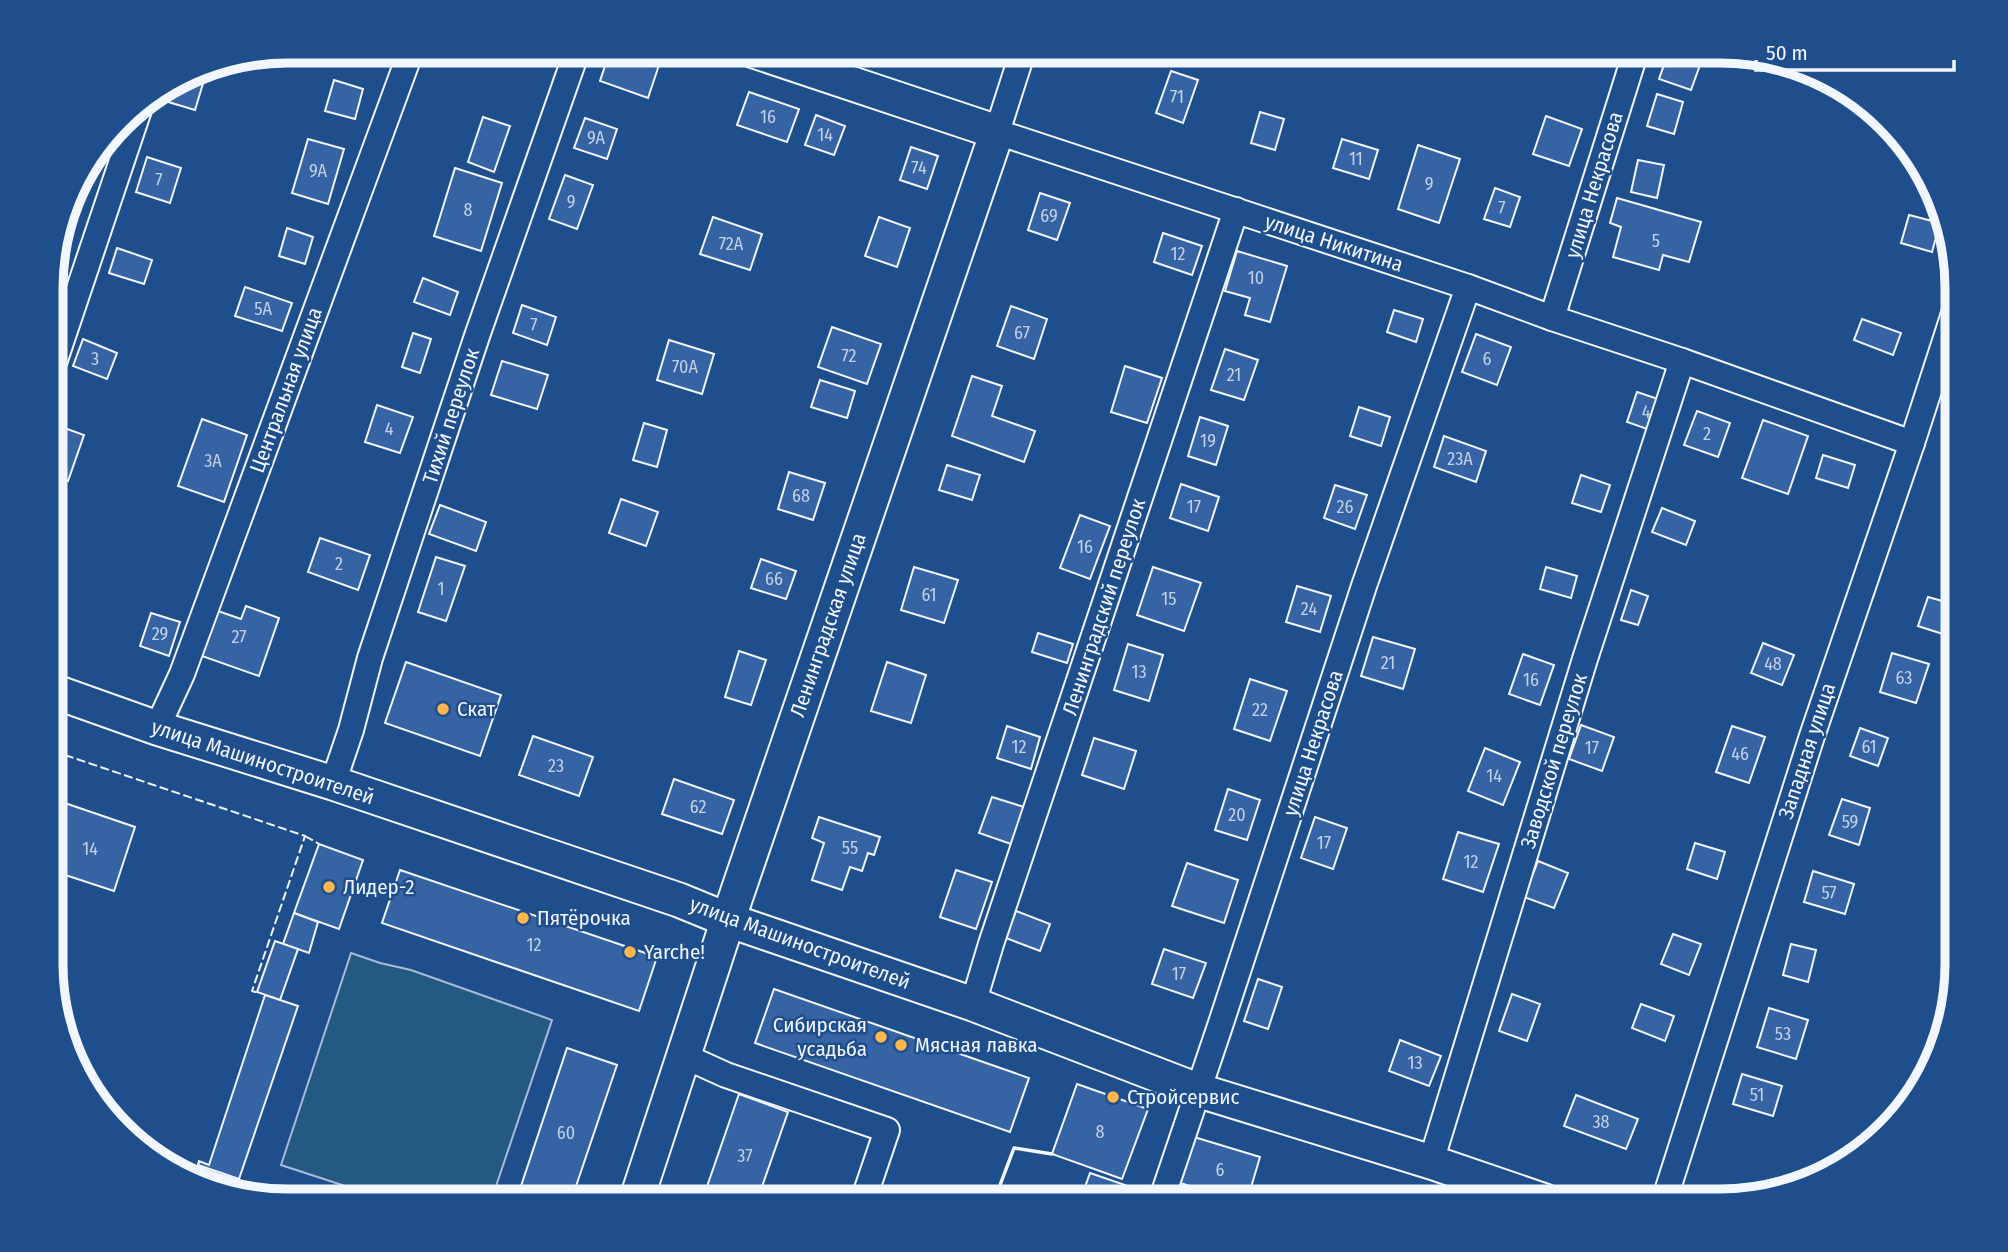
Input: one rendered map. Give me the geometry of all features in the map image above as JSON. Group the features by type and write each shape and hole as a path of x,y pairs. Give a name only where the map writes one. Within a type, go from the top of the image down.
{"street":[{"name":"Центральная улица","path":"157,729 182,674 407,63"},
{"name":"Тихий переулок","path":"333,783 351,730 370,658 473,349 573,63"},
{"name":"улица Никитина","path":"790,63 1468,287 1912,443"},
{"name":"Ленинградская улица","path":"640,1189 728,920 1019,63"},
{"name":"улица Некрасова","path":"1552,318 1632,63"},
{"path":"63,336 134,125"},
{"name":"Ленинградский переулок","path":"973,1004 1236,210"},
{"name":"улица Некрасова","path":"1165,1189 1364,586 1468,287"},
{"name":"Западная улица","path":"1668,1189 1812,736 1945,341"},
{"name":"Заводской переулок","path":"1431,1162 1585,659 1682,361"},
{"name":"улица Машиностроителей","path":"63,695 157,729 333,783 679,900 728,920 973,1004 1197,1090 1431,1162 1471,1189"},
{"path":"684,1056 726,1075 887,1130 867,1189"}],"shaded area":[{"path":"351,953 411,970 552,1020 495,1189 354,1189 281,1165"}],"building":[{"path":"606,63 660,63 648,98 600,81"},
{"path":"1665,63 1701,63 1691,90 1659,79"},
{"path":"1171,71 1198,80 1183,123 1156,113"},
{"path":"204,80 195,110 165,101 176,93"},
{"path":"334,80 363,89 355,119 325,111"},
{"path":"749,92 799,109 787,142 737,125"},
{"path":"1657,94 1683,102 1674,134 1647,126"},
{"path":"1260,112 1284,119 1275,150 1251,143"},
{"path":"816,115 845,126 834,155 805,145"},
{"path":"1546,116 1582,129 1569,166 1533,154"},
{"path":"483,117 510,126 494,172 468,162"},
{"path":"585,118 617,129 607,159 574,148"},
{"path":"308,139 344,149 328,204 292,193"},
{"path":"1342,139 1378,150 1369,179 1333,168"},
{"path":"1418,145 1460,159 1439,223 1398,209"},
{"path":"911,147 938,156 927,189 900,180"},
{"path":"147,157 181,168 170,203 136,192"},
{"path":"1638,160 1664,165 1657,198 1631,192"},
{"path":"455,168 502,183 481,251 434,236"},
{"path":"565,175 593,185 577,229 549,219"},
{"path":"1495,188 1520,197 1510,227 1484,219"},
{"path":"1040,193 1070,203 1057,240 1028,230"},
{"path":"1617,198 1701,222 1689,262 1663,255 1659,270 1613,257 1621,227 1610,223"},
{"path":"1909,215 1934,222 1938,232 1932,252 1901,243"},
{"path":"713,217 762,234 750,270 700,254"},
{"path":"879,217 910,228 897,267 865,256"},
{"path":"287,228 313,237 305,264 279,256"},
{"path":"1163,233 1202,246 1192,275 1154,262"},
{"path":"117,248 152,260 144,284 109,273"},
{"path":"1237,251 1287,266 1270,322 1245,315 1250,298 1225,291"},
{"path":"423,278 458,292 450,315 414,302"},
{"path":"245,287 292,303 282,331 235,316"},
{"path":"522,305 556,317 547,345 513,333"},
{"path":"1011,306 1047,319 1034,359 997,346"},
{"path":"1394,310 1423,319 1416,342 1387,332"},
{"path":"1862,319 1901,333 1893,355 1854,340"},
{"path":"832,327 881,344 867,384 818,367"},
{"path":"413,333 431,339 420,373 402,367"},
{"path":"1476,334 1511,347 1497,385 1462,372"},
{"path":"83,339 117,353 107,379 73,366"},
{"path":"669,340 714,354 702,394 657,380"},
{"path":"1225,349 1258,360 1244,400 1211,390"},
{"path":"502,361 548,375 537,409 491,395"},
{"path":"1125,366 1162,378 1147,423 1111,412"},
{"path":"972,376 1002,386 992,416 1035,431 1024,462 952,436"},
{"path":"820,380 855,391 847,418 811,407"},
{"path":"1637,392 1664,401 1653,431 1627,422"},
{"path":"377,405 413,417 400,453 365,442"},
{"path":"1359,407 1390,417 1381,446 1350,436"},
{"path":"1697,411 1730,423 1718,457 1684,445"},
{"path":"1200,417 1228,426 1216,465 1188,456"},
{"path":"202,419 247,435 224,502 178,486"},
{"path":"1763,420 1808,436 1788,494 1742,478"},
{"path":"644,423 667,430 657,467 633,460"},
{"path":"63,428 84,435 68,481 63,479"},
{"path":"1444,436 1486,451 1476,482 1434,467"},
{"path":"1823,455 1855,465 1848,488 1816,478"},
{"path":"947,465 980,475 972,500 939,490"},
{"path":"789,472 825,483 813,520 778,509"},
{"path":"1581,475 1610,485 1601,512 1572,503"},
{"path":"1181,484 1219,497 1208,531 1170,518"},
{"path":"1335,485 1367,495 1355,529 1324,518"},
{"path":"621,499 658,512 646,546 609,533"},
{"path":"440,505 486,522 476,551 429,534"},
{"path":"1662,508 1695,521 1686,545 1652,532"},
{"path":"1080,515 1110,526 1090,579 1060,568"},
{"path":"320,538 370,555 358,590 308,572"},
{"path":"436,557 465,566 446,621 418,612"},
{"path":"761,559 796,571 786,599 751,588"},
{"path":"914,567 958,580 944,623 901,610"},
{"path":"1153,567 1201,583 1184,631 1137,615"},
{"path":"1546,567 1577,576 1571,598 1540,589"},
{"path":"1297,586 1331,596 1320,632 1286,622"},
{"path":"1631,590 1648,596 1638,625 1621,620"},
{"path":"1928,597 1945,602 1945,635 1918,626"},
{"path":"246,606 279,618 259,676 199,655 215,610 241,619"},
{"path":"151,613 180,622 169,656 140,646"},
{"path":"1038,633 1073,644 1067,663 1032,652"},
{"path":"1373,637 1415,649 1403,689 1361,676"},
{"path":"1763,643 1794,655 1782,685 1751,673"},
{"path":"1128,644 1163,655 1149,701 1114,690"},
{"path":"739,651 766,660 751,705 725,697"},
{"path":"1892,653 1929,664 1916,703 1880,692"},
{"path":"1523,654 1554,665 1540,705 1509,694"},
{"name":"Скат","path":"406,662 501,695 480,756 385,723"},
{"path":"887,662 926,675 911,723 871,711"},
{"path":"1250,679 1287,691 1270,741 1234,729"},
{"path":"1581,725 1614,737 1602,771 1569,759"},
{"path":"1007,726 1040,737 1031,769 997,758"},
{"path":"1732,726 1765,737 1749,783 1716,772"},
{"path":"1860,728 1888,738 1878,766 1850,756"},
{"path":"533,736 593,757 579,796 519,775"},
{"path":"1094,738 1136,751 1124,789 1082,775"},
{"path":"1485,748 1520,762 1503,805 1468,791"},
{"path":"674,779 734,800 722,834 662,814"},
{"path":"1228,789 1260,800 1247,840 1215,830"},
{"path":"992,797 1024,807 1011,844 979,833"},
{"path":"1842,799 1870,808 1859,845 1829,835"},
{"path":"63,802 135,827 114,891 63,874"},
{"path":"819,817 880,837 874,855 868,853 862,871 850,867 842,890 812,880 824,843 812,838"},
{"path":"1315,817 1347,828 1333,869 1301,858"},
{"path":"1458,832 1499,844 1483,892 1443,879"},
{"path":"1695,843 1725,852 1717,879 1687,869"},
{"name":"Лидер-2","path":"319,844 363,860 339,929 294,913"},
{"path":"1538,861 1568,873 1554,908 1524,897"},
{"path":"1187,863 1238,880 1224,923 1172,906"},
{"path":"400,870 657,957 639,1011 382,923"},
{"path":"956,870 992,882 976,929 940,917"},
{"path":"1813,871 1854,884 1845,914 1804,902"},
{"path":"1016,911 1050,924 1040,951 1006,938"},
{"path":"294,913 318,922 309,953 283,944"},
{"path":"1673,934 1701,944 1689,975 1661,964"},
{"path":"275,941 298,949 280,1000 257,992"},
{"path":"1791,944 1816,950 1808,982 1783,975"},
{"path":"1164,949 1206,963 1193,998 1152,984"},
{"path":"1258,979 1282,987 1268,1029 1244,1021"},
{"path":"774,989 1029,1078 1010,1132 755,1043"},
{"path":"1512,994 1540,1004 1527,1041 1499,1031"},
{"path":"265,995 298,1006 239,1179 198,1165 199,1161 209,1165"},
{"path":"1641,1004 1674,1016 1665,1041 1632,1028"},
{"path":"1769,1008 1808,1020 1796,1059 1757,1047"},
{"path":"1400,1040 1441,1056 1429,1086 1389,1071"},
{"path":"567,1048 617,1065 575,1189 520,1189"},
{"path":"1742,1074 1782,1086 1773,1116 1733,1104"},
{"path":"1077,1084 1148,1109 1122,1179 1052,1154"},
{"path":"739,1094 788,1112 761,1189 706,1189"},
{"path":"1576,1095 1638,1119 1626,1149 1564,1126"},
{"path":"1194,1137 1260,1157 1251,1189 1200,1189 1180,1183"},
{"path":"201,1171 225,1177 224,1179 216,1177"},
{"path":"1090,1173 1128,1186 1127,1189 1084,1189"}],"fence":[{"path":"63,754 305,836 252,991 259,993"},
{"path":"305,836 319,844"},
{"path":"197,1169 199,1162"}],"wall":[{"path":"999,1189 1014,1148 1052,1154"}],"place":[{"name":"Скат","path":"443,709"},
{"name":"Лидер-2","path":"329,887"},
{"name":"Пятёрочка","path":"523,918"},
{"name":"Yarche!","path":"630,952"},
{"name":"Сибирская усадьба","path":"881,1037"},
{"name":"Мясная лавка","path":"901,1045"},
{"name":"Стройсервис","path":"1113,1097"}]}
